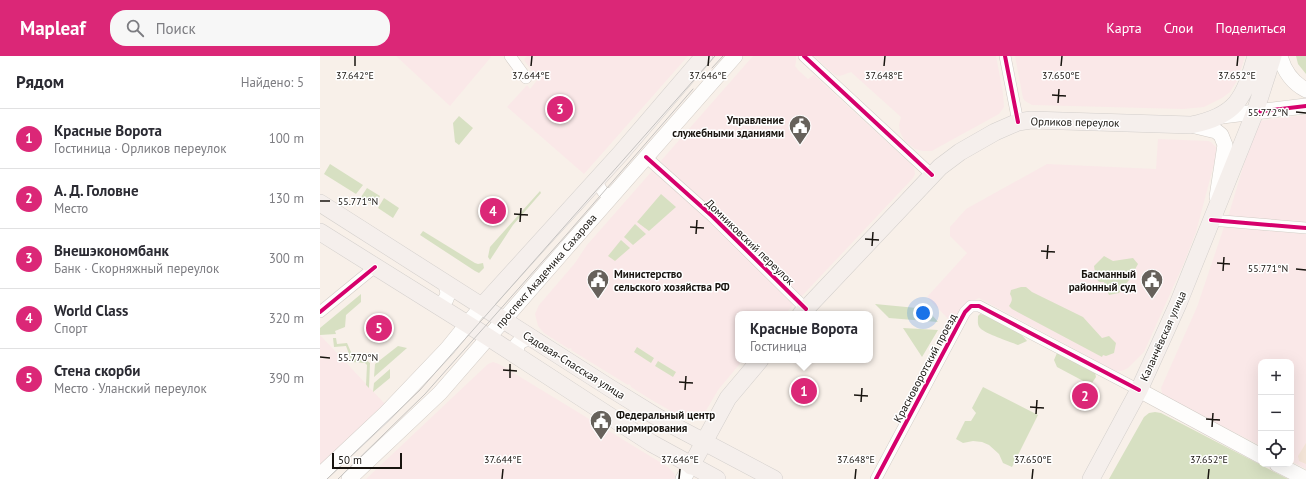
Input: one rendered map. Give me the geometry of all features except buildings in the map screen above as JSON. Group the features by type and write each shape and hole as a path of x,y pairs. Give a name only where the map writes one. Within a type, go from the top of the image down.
{"main road":[{"name":"проспект Академика Сахарова","path":"320,475 386,413 447,349 466,324 600,175 704,56"},
{"name":"проспект Академика Сахарова","path":"349,479 440,393 735,56"},
{"path":"1222,116 1235,105 1244,93 1256,56"},
{"name":"Каланчёвская улица","path":"1091,479 1139,390 1178,304 1255,112 1273,56"},
{"path":"1280,56 1287,73 1297,84 1306,90"},
{"name":"Орликов переулок","path":"804,311 932,175 960,152 995,132 1018,122 1047,120 1191,125 1222,116 1306,106"},
{"name":"Каланчёвская улица","path":"1191,125 1216,131 1220,135 1225,145 1213,215"},
{"name":"Садовая-Спасская улица","path":"320,203 650,413 774,479"},
{"name":"Садовая-Спасская улица","path":"320,232 488,337 631,430 687,472 717,479"},
{"path":"431,302 438,304 448,297 448,289 444,282"},
{"path":"521,359 516,353 517,345 526,338 534,340"},
{"path":"687,472 728,398 757,363"},
{"name":"Красноворотский проезд","path":"1139,390 1258,454"},
{"path":"1283,467 1306,479"}],"street":[{"path":"510,56 526,78"},
{"path":"804,56 932,175"},
{"path":"1005,56 1018,122"},
{"name":"Домниковский переулок","path":"646,157 712,216 804,311"},
{"path":"600,175 598,181 601,190 606,194 610,194 618,189"},
{"path":"1213,215 1306,228"},
{"path":"320,312 375,267"},
{"name":"Красноворотский проезд","path":"876,479 965,312 971,306 979,306 1139,390"}],"shaded area":[{"path":"396,56 490,56 491,57 450,106"},
{"path":"527,56 688,56 584,174 507,107 527,85 530,89 538,79 524,60"},
{"path":"753,56 796,56 795,66 798,70 808,79 814,75 914,168 915,174 913,178 788,311 735,311 735,363 740,363 718,390 704,414 700,418 690,420 683,418 571,350 572,349 569,349 544,333 538,326 535,314 539,305 575,263 587,245"},
{"path":"814,56 996,56 1004,107 999,114 932,151 915,149 904,140 900,132 899,125 901,117 851,72 840,76 835,75"},
{"path":"1015,56 1245,56 1238,79 1230,92 1204,107 1183,109 1032,105 1023,98"},
{"path":"1306,115 1306,224 1228,217 1255,127 1259,121"},
{"path":"1158,139 1208,141 1216,147 1217,153 1196,232 1184,263 1144,352 1128,368 1122,371 1115,371 979,298 973,301 954,325 927,297 967,253 950,236 950,227 966,209 1047,164 1156,169"},
{"path":"1224,227 1306,234 1306,469 1294,463 1294,359 1258,359 1258,444 1166,397 1162,393 1161,388 1197,307"},
{"path":"320,335 385,404 320,467"},
{"path":"493,362 499,364 668,467 674,473 676,479 366,479 488,364"},
{"path":"1306,443 1306,464 1299,461 1298,456"}],"green space":[{"path":"1296,56 1306,56 1306,74 1298,64"},
{"path":"459,116 473,128 459,145 455,142 453,123"},
{"path":"330,164 363,185 356,194 324,174"},
{"path":"367,188 380,196 374,206 361,197"},
{"path":"540,191 541,193 513,225 490,260 488,257 490,247"},
{"path":"661,194 676,207 649,231 637,222"},
{"path":"384,198 399,208 393,218 378,208"},
{"path":"635,224 646,234 633,245 624,237"},
{"path":"423,231 475,263 483,263 484,268 479,273 475,271 420,235"},
{"path":"621,240 630,248 615,261 608,256"},
{"path":"1104,256 1113,261 1133,258 1138,264 1129,280 1119,293 1109,295 1104,282 1099,282 1096,278 1094,266"},
{"path":"1026,287 1032,292 1083,317 1102,338 1109,336 1116,343 1114,353 1106,356 1103,355 1102,357 1012,309 1009,306 1012,300 1010,294 1011,290"},
{"path":"361,294 361,302 346,315 345,327 335,331 336,334 320,335 320,328"},
{"path":"875,304 927,309 938,322 889,318"},
{"path":"980,314 992,317 1012,328 1027,341 1018,345 983,330 978,324 978,316"},
{"path":"903,328 938,330 922,357"},
{"path":"333,338 336,338 337,344 347,343 354,359 366,360 370,363 369,388 366,385 367,365 365,363 352,362 346,346 334,347"},
{"path":"398,346 407,348 374,377 375,364"},
{"path":"637,347 654,358 651,363 634,352"},
{"path":"1057,353 1067,356 1084,368 1095,372 1096,377 1092,383 1087,383 1057,367 1054,360"},
{"path":"658,361 676,372 673,377 655,366"},
{"path":"390,369 390,378 373,392 374,383"},
{"path":"983,387 1038,415 1012,467 1003,463 999,454 989,445 982,442 973,441 963,443 956,439 965,421 971,421 976,413 972,408"},
{"path":"1149,413 1161,413 1258,463 1258,467 1265,467 1288,479 1109,479 1144,417"}],"tram line":[{"path":"327,479 420,390 715,56"},
{"path":"712,68 723,56"},
{"path":"338,479 425,394 693,89"}],"cycle path":[{"path":"804,56 932,175"},
{"path":"1005,56 1018,122"},
{"path":"1255,112 1306,106"},
{"path":"646,157 712,216 806,309"},
{"path":"1211,220 1306,228"},
{"path":"320,312 375,267"},
{"path":"876,479 965,312 971,306 979,306 1139,390"}],"place":[{"name":"Внешэкономбанк","path":"560,109"},
{"name":"Управление служебными зданиями","path":"800,146"},
{"name":"World Class","path":"493,211"},
{"name":"Министерство сельского хозяйства РФ","path":"598,300"},
{"name":"Басманный районный суд","path":"1152,300"},
{"name":"Стена скорби","path":"379,328"},
{"name":"Красные Ворота","path":"804,391"},
{"name":"А. Д. Головне","path":"1085,396"},
{"name":"Федеральный центр нормирования","path":"601,440"}]}
